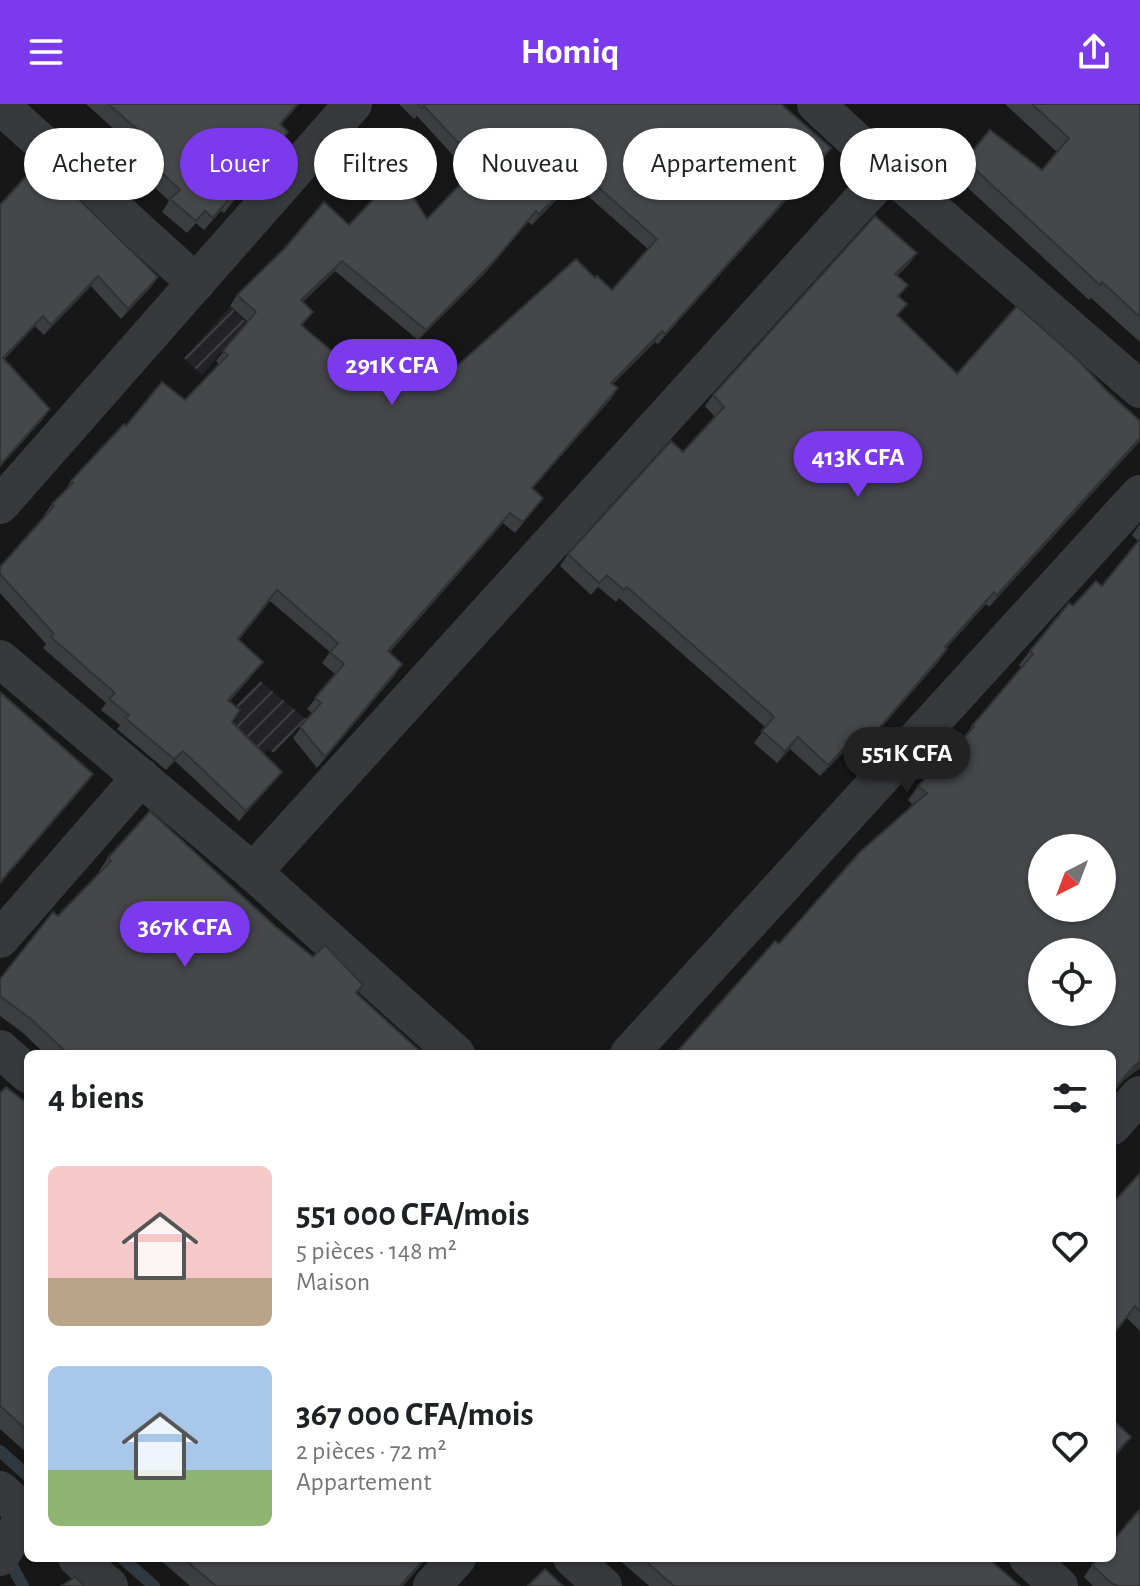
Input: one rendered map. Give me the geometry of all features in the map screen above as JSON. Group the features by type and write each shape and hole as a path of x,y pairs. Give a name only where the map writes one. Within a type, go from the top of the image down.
{"street":[{"path":"0,505 353,104"},
{"path":"816,104 842,128"},
{"path":"0,105 196,283"},
{"path":"253,872 862,200"},
{"path":"922,200 1140,389"},
{"path":"633,1050 1140,494"},
{"path":"0,659 253,872 452,1050"},
{"path":"0,939 141,777"},
{"path":"0,1049 24,1070"},
{"path":"1116,1122 1140,1095"},
{"path":"0,1557 18,1507"},
{"path":"82,1562 109,1586"},
{"path":"432,1586 453,1562"},
{"path":"576,1562 603,1586"},
{"path":"1032,1562 1059,1586"}],"shaded area":[{"path":"230,307 247,323 202,375 184,358"},
{"path":"260,681 306,719 274,753 268,749 255,763 224,736 236,720 229,713"}],"building":[{"path":"108,104 297,104 280,124 284,128 180,128 180,190 164,175 164,128 136,128"},
{"path":"417,104 781,104 808,128 623,128 623,200 785,200 665,334 662,331 611,383 618,388 532,488 543,498 523,522 510,513 388,651 402,664 325,757 300,727 321,703 315,698 344,664 330,652 338,643 277,590 238,639 263,662 228,700 240,710 232,722 282,772 246,811 183,751 174,759 125,718 129,715 109,699 115,693 51,637 54,634 0,574 0,567 73,483 71,481 124,424 126,426 162,382 185,400 228,355 223,351 256,312 237,295 285,248 324,202 349,225 373,200 415,200 427,219 453,192 453,200 553,200 539,214 536,211 494,261 426,330 342,261 301,300 313,312 301,325 366,380 398,343 437,384 576,259 612,290 657,239 607,195 607,128 453,128 453,137 424,106 422,108"},
{"path":"1032,104 1140,104 1140,317 1102,282 1100,285 976,170 976,147 990,130 1042,170 1069,138"},
{"path":"824,142 831,148 824,156"},
{"path":"24,179 24,200 80,200 158,277 128,309 98,276 51,325 43,316 3,358 50,409 0,465 0,205"},
{"path":"180,190 180,200 228,200 213,218 205,211 196,221 170,199"},
{"path":"875,216 917,253 895,274 908,285 898,296 907,304 897,315 957,374 1017,306 1140,421 1140,438 997,595 994,592 869,740 859,732 828,765 798,737 785,751 762,731 774,717 772,715 627,587 624,590 607,575 599,583 568,554 671,441 683,452 724,407 713,395"},
{"path":"1140,539 1140,1061 1116,1086 1116,1050 679,1050 775,941 779,944 860,852 927,793 918,786 974,727 1033,654 1030,651 1069,603 1073,606 1096,581 1102,586"},
{"path":"0,692 93,774 0,882"},
{"path":"150,811 313,957 325,945 363,985 356,993 419,1050 64,1050 31,1019 0,996 0,979 53,912 58,916 111,861 108,858"},
{"path":"6,1087 24,1101 24,1427 0,1406 0,1093"},
{"path":"1140,1173 1140,1311 1135,1306 1116,1331 1116,1200"},
{"path":"1116,1423 1131,1437 1116,1453"},
{"path":"1140,1509 1140,1586 1111,1583 1092,1565 1095,1562 1116,1562 1116,1537"},
{"path":"188,1562 421,1562 400,1586 216,1586"},
{"path":"647,1562 993,1562 1020,1586 674,1586"},
{"path":"545,1569 563,1586 528,1586"},
{"path":"75,1577 85,1586 61,1586"}],"waterway":[{"path":"0,1451 24,1472"},
{"path":"7,1557 23,1586"},
{"path":"127,1562 154,1586"}]}
